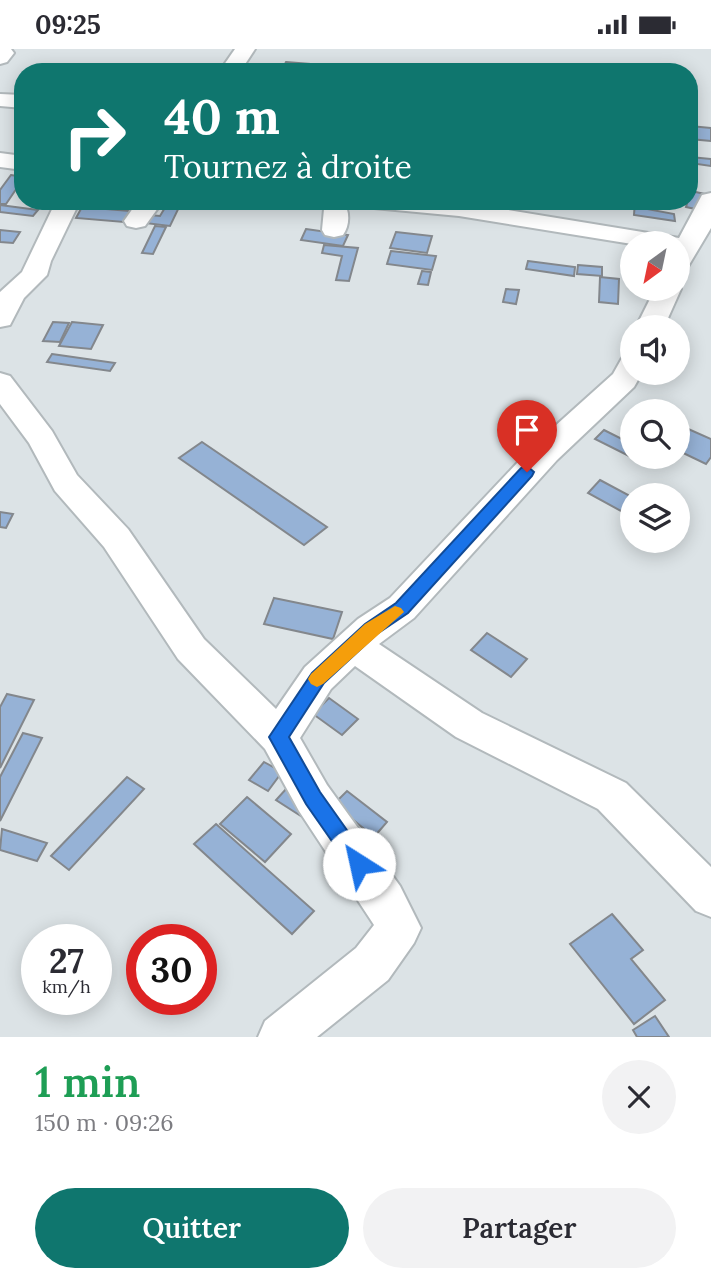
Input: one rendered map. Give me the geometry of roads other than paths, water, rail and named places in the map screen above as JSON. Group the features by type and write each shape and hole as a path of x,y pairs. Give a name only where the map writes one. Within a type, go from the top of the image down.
{"street":[{"path":"690,233 709,208 711,200"},
{"path":"0,319 12,294 34,275 38,261 64,210"},
{"path":"136,222 145,210"},
{"path":"334,230 336,210"},
{"path":"464,210 620,239"},
{"path":"0,383 41,438 66,483 116,538 191,649 279,737 313,798 385,901 399,928 372,964 281,1037"},
{"path":"279,737 318,678 371,629 402,608 546,452 620,384"},
{"path":"355,644 374,662 469,725 612,796 711,896"}]}
